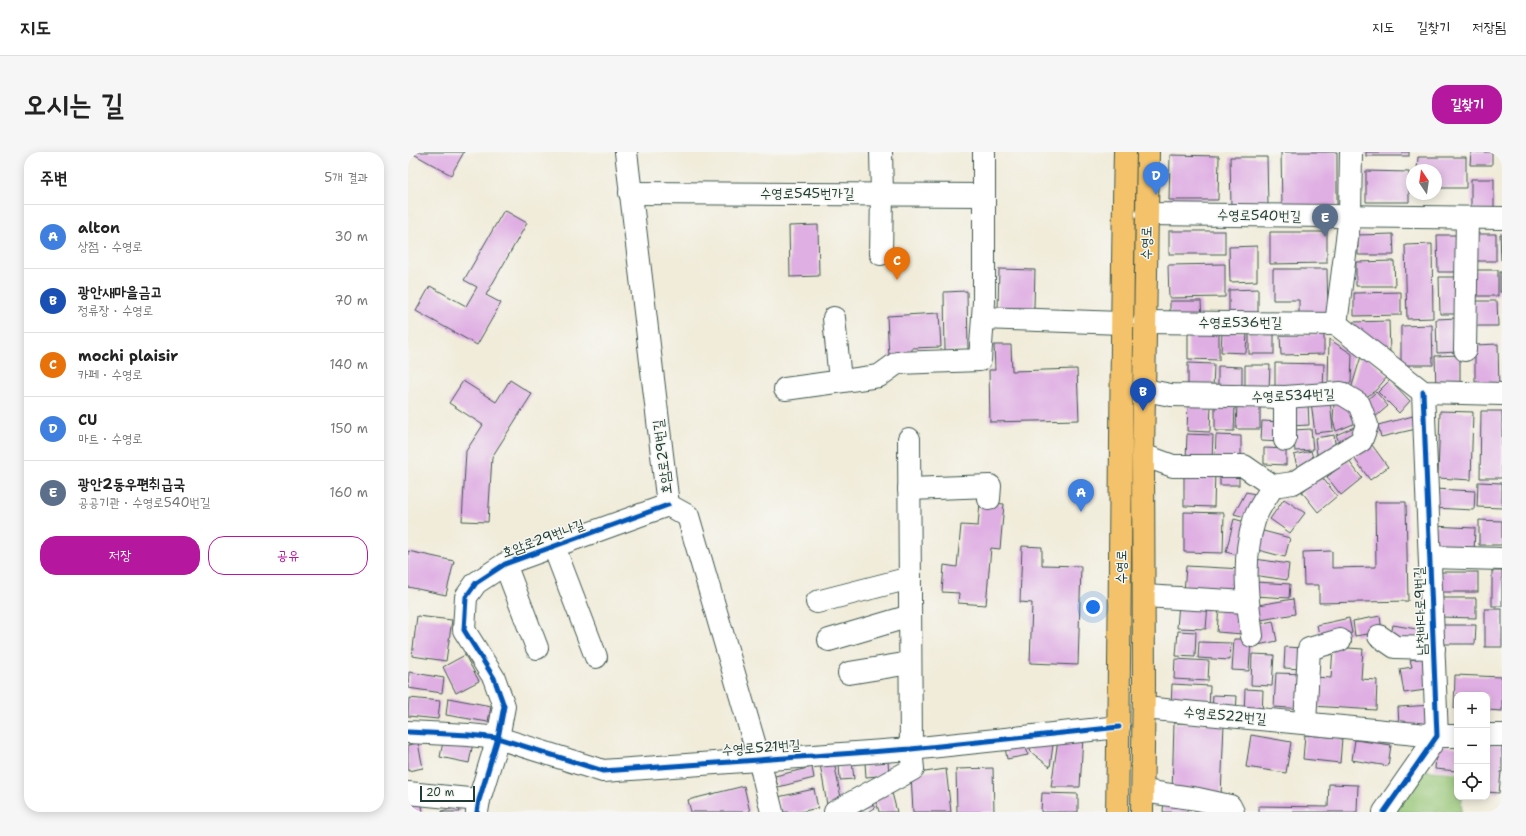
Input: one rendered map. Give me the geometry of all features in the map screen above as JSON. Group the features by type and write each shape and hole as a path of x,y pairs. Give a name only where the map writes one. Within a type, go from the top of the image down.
{"main road":[{"name":"수영로","path":"1118,812 1121,574 1121,323 1125,152"},
{"name":"수영로","path":"1142,812 1144,708 1144,322 1148,152"}],"street":[{"name":"호암로29번길","path":"626,152 668,505 688,516 759,759 772,812"},
{"path":"881,152 881,254"},
{"path":"785,389 879,376 897,363 980,360 983,318 984,152"},
{"path":"1351,152 1350,216 1336,324 1423,392 1502,394"},
{"name":"수영로545번가길","path":"630,193 984,194"},
{"name":"수영로540번길","path":"1146,214 1502,218"},
{"path":"1465,350 1467,218"},
{"path":"834,318 840,381"},
{"path":"983,318 1121,323"},
{"name":"수영로536번길","path":"1144,322 1336,324"},
{"name":"수영로534번길","path":"1144,390 1171,395 1285,396 1341,393 1359,404 1367,425 1361,441 1293,482 1273,486"},
{"name":"남천바다로9번길","path":"1423,392 1434,648 1447,736"},
{"path":"1285,396 1285,440"},
{"path":"836,812 913,769 911,749 909,439"},
{"path":"1143,455 1173,466 1244,466 1273,486 1254,520 1247,553 1247,602 1252,636"},
{"path":"909,489 990,486 989,499"},
{"name":"호암로29번나길","path":"478,806 498,738 504,706 494,678 464,630 466,597 476,583 505,564 668,505"},
{"name":"호암로29번나길","path":"554,547 596,657"},
{"path":"1430,558 1502,559"},
{"path":"505,564 537,648"},
{"path":"817,602 910,578"},
{"name":"수영로","path":"1144,596 1247,602"},
{"path":"829,640 910,616"},
{"name":"남천바다로9번길","path":"1379,636 1395,647 1434,648"},
{"path":"1305,723 1310,649 1340,640"},
{"path":"849,673 910,663"},
{"name":"수영로522번길","path":"1144,708 1447,736"},
{"name":"수영로521번길","path":"408,732 498,738 603,770 911,749 1119,727"},
{"path":"1490,735 1502,735"},
{"path":"1384,812 1447,736"},
{"path":"1143,790 1230,806 1233,812"},
{"path":"408,794 478,806"}],"green space":[{"path":"1418,770 1454,773 1454,800 1462,800 1461,812 1388,812"}],"building":[{"path":"410,152 464,152 451,175"},
{"path":"1281,152 1337,152 1337,206 1282,206"},
{"path":"1366,152 1409,152 1409,156 1366,156"},
{"path":"1471,152 1492,152 1492,165 1470,165"},
{"path":"1170,155 1219,156 1218,200 1169,200"},
{"path":"1230,157 1267,157 1268,206 1231,206"},
{"path":"1418,157 1466,157 1466,188 1442,188 1442,164 1417,164"},
{"path":"1366,171 1406,172 1406,200 1409,200 1409,202 1366,202"},
{"path":"1471,179 1494,179 1494,211 1471,212"},
{"path":"504,210 527,223 486,295 501,303 477,345 416,311 430,286 466,306 477,287 464,280"},
{"path":"818,225 819,276 790,277 789,226"},
{"path":"1169,231 1225,231 1225,254 1169,254"},
{"path":"1270,232 1327,232 1327,263 1270,264"},
{"path":"1393,234 1394,255 1358,255 1358,235"},
{"path":"1473,234 1496,234 1496,261 1474,261"},
{"path":"1500,234 1502,234 1502,260 1501,260"},
{"path":"1437,235 1461,235 1462,272 1438,272"},
{"path":"1432,244 1433,318 1407,319 1405,245"},
{"path":"1257,246 1257,281 1230,282 1229,247"},
{"path":"1394,261 1395,286 1356,286 1356,262"},
{"path":"1225,264 1225,297 1169,298 1168,265"},
{"path":"999,269 1035,270 1034,308 998,308"},
{"path":"1273,269 1327,269 1328,315 1299,315 1299,300 1273,300"},
{"path":"1469,270 1498,270 1498,296 1470,296"},
{"path":"1500,272 1502,272 1502,292 1500,292"},
{"path":"1439,277 1459,277 1460,314 1440,314"},
{"path":"1258,289 1258,318 1229,318 1229,290"},
{"path":"967,291 968,350 945,351 944,292"},
{"path":"1401,292 1401,315 1354,316 1354,293"},
{"path":"1170,301 1201,301 1202,319 1170,319"},
{"path":"1469,301 1497,301 1498,326 1469,326"},
{"path":"939,313 941,347 912,348 912,357 889,358 887,316"},
{"path":"1458,318 1458,352 1437,353 1436,319"},
{"path":"1389,321 1390,353 1353,333 1353,322"},
{"path":"1432,325 1433,365 1401,365 1401,326"},
{"path":"1188,330 1219,330 1219,360 1188,359"},
{"path":"1222,331 1247,332 1246,353 1221,352"},
{"path":"1249,332 1274,332 1274,354 1249,354"},
{"path":"1324,334 1324,354 1281,355 1280,335"},
{"path":"1329,339 1352,354 1351,383 1328,383"},
{"path":"1498,344 1499,390 1475,390 1475,345"},
{"path":"994,345 1011,345 1012,371 1077,369 1079,420 990,422 989,370 995,370"},
{"path":"1362,353 1388,376 1376,390 1361,401 1351,389"},
{"path":"1460,355 1460,389 1436,390 1435,356"},
{"path":"1188,363 1214,364 1213,390 1188,390"},
{"path":"1275,363 1324,364 1323,389 1275,388"},
{"path":"1245,365 1270,365 1269,389 1245,389"},
{"path":"1218,366 1242,367 1242,392 1218,391"},
{"path":"510,380 532,394 492,457 488,522 462,521 466,451 483,425 449,403 463,381 496,402"},
{"path":"1390,380 1410,401 1399,413 1378,392"},
{"path":"1376,392 1388,406 1374,418 1363,404"},
{"path":"1344,399 1361,421 1336,431 1333,421 1334,403"},
{"path":"1330,400 1333,431 1315,433 1311,402"},
{"path":"1289,402 1308,402 1309,425 1290,426"},
{"path":"1188,404 1211,404 1210,432 1187,431"},
{"path":"1237,404 1260,404 1260,429 1236,429"},
{"path":"1215,406 1235,406 1234,431 1215,431"},
{"path":"1440,411 1473,412 1471,480 1438,478"},
{"path":"1481,411 1502,411 1502,478 1480,478"},
{"path":"1413,416 1416,429 1381,437 1378,425"},
{"path":"1262,421 1282,422 1281,442 1261,441"},
{"path":"1361,424 1341,446 1336,435"},
{"path":"1311,429 1313,450 1295,451 1293,430"},
{"path":"1187,434 1213,435 1212,460 1186,460"},
{"path":"1216,435 1241,436 1241,461 1215,461"},
{"path":"1334,435 1336,451 1317,455 1315,438"},
{"path":"1372,445 1388,467 1370,480 1354,458"},
{"path":"1264,448 1286,449 1286,465 1264,464"},
{"path":"1311,451 1315,465 1299,474 1294,455"},
{"path":"1348,460 1362,478 1341,495 1327,477"},
{"path":"1184,471 1215,471 1214,507 1184,506"},
{"path":"1220,471 1239,471 1239,485 1220,485"},
{"path":"1321,476 1337,496 1318,512 1302,492"},
{"path":"1478,482 1502,483 1502,508 1477,507"},
{"path":"1434,489 1475,491 1474,510 1433,508"},
{"path":"1246,492 1259,495 1253,519 1234,514"},
{"path":"1284,499 1305,513 1290,533 1270,519"},
{"path":"980,502 1004,504 1000,549 991,548 986,605 958,603 959,593 942,592 944,565 957,567 961,525 978,526"},
{"path":"1375,502 1406,502 1408,601 1319,603 1319,585 1304,585 1303,552 1332,551 1332,568 1376,567"},
{"path":"1184,512 1224,513 1223,553 1184,552"},
{"path":"1234,519 1249,523 1241,556 1226,552"},
{"path":"1479,520 1502,521 1502,545 1479,545"},
{"path":"1432,526 1475,528 1474,552 1431,550"},
{"path":"1263,531 1290,538 1285,557 1258,550"},
{"path":"1022,546 1042,547 1042,565 1081,566 1078,665 1030,663 1032,603 1020,602"},
{"path":"408,551 454,561 446,595 408,587"},
{"path":"1255,559 1289,564 1287,580 1253,575"},
{"path":"1186,566 1243,569 1241,596 1184,593"},
{"path":"1492,571 1502,571 1502,606 1492,606"},
{"path":"1438,572 1478,572 1478,592 1438,592"},
{"path":"1255,582 1290,584 1289,598 1254,596"},
{"path":"1440,598 1476,598 1476,618 1440,617"},
{"path":"1293,599 1295,614 1255,621 1253,606"},
{"path":"1179,603 1208,604 1206,629 1177,628"},
{"path":"1219,606 1245,608 1243,634 1217,632"},
{"path":"1485,609 1502,609 1502,647 1485,647"},
{"path":"417,616 452,620 446,661 412,656"},
{"path":"1380,616 1382,632 1355,636 1353,621"},
{"path":"1349,618 1352,633 1320,639 1317,625"},
{"path":"1273,621 1277,641 1258,645 1254,625"},
{"path":"1393,625 1428,631 1424,647 1390,640"},
{"path":"1442,625 1476,625 1475,644 1441,644"},
{"path":"1178,631 1196,632 1195,657 1176,656"},
{"path":"1234,639 1251,639 1249,671 1232,670"},
{"path":"1199,642 1231,643 1230,660 1198,658"},
{"path":"1285,647 1303,648 1302,669 1284,668"},
{"path":"1333,647 1363,649 1361,679 1377,680 1376,710 1312,706 1314,677 1331,678"},
{"path":"1252,654 1274,655 1272,686 1251,685"},
{"path":"465,655 479,681 456,693 443,667"},
{"path":"1428,657 1433,689 1404,693 1400,669 1412,667 1410,660"},
{"path":"1175,659 1209,661 1208,681 1174,679"},
{"path":"409,672 444,678 442,693 408,688"},
{"path":"1276,673 1305,674 1303,709 1274,707"},
{"path":"1455,675 1502,677 1502,711 1490,710 1490,692 1454,692"},
{"path":"1172,684 1210,686 1209,709 1171,708"},
{"path":"1245,689 1263,690 1262,716 1244,715"},
{"path":"1213,695 1237,696 1236,713 1212,712"},
{"path":"409,698 440,701 438,719 408,716"},
{"path":"448,698 491,706 488,722 446,715"},
{"path":"1434,705 1435,731 1399,726 1398,707"},
{"path":"1174,723 1224,724 1221,796 1172,794"},
{"path":"1251,735 1291,742 1286,773 1246,767"},
{"path":"1305,735 1342,738 1340,763 1303,759"},
{"path":"444,737 473,743 469,763 440,757"},
{"path":"1083,737 1080,787 1051,787 1058,740"},
{"path":"1054,738 1050,767 1031,752 1029,743"},
{"path":"1355,740 1391,745 1388,766 1352,760"},
{"path":"1025,742 1028,755 1007,759 1005,747"},
{"path":"418,743 423,768 408,771 408,745"},
{"path":"1490,744 1502,745 1502,772 1499,793 1490,792"},
{"path":"1437,746 1454,747 1454,771 1435,769"},
{"path":"888,761 889,775 866,777 865,763"},
{"path":"834,762 842,803 827,805 820,764"},
{"path":"852,762 854,779 840,780 839,764"},
{"path":"812,767 814,778 778,787 775,776"},
{"path":"993,768 994,812 957,812 956,769"},
{"path":"946,769 951,812 913,812 911,774"},
{"path":"1329,784 1358,785 1357,812 1259,812 1259,806 1328,807"},
{"path":"744,786 750,812 691,812 688,800"},
{"path":"814,789 818,808 800,812 781,812 778,797"},
{"path":"892,793 897,812 879,812 875,797"},
{"path":"1042,793 1078,794 1078,812 1041,812"},
{"path":"867,797 875,808 868,812 844,812"},
{"path":"421,799 423,812 408,812 408,801"},
{"path":"1164,799 1188,801 1187,812 1163,812"},
{"path":"459,807 460,812 442,812 442,811"}],"cycle path":[{"path":"1384,812 1437,736 1423,392"},
{"path":"477,812 479,800 498,738 504,706 494,678 464,630 466,597 476,583 505,564 668,505"},
{"path":"408,732 498,738 603,771 911,749 1119,727"}],"place":[{"name":"CU","path":"1156,195"},
{"name":"광안2동우편취급국","path":"1325,237"},
{"name":"mochi plaisir","path":"897,280"},
{"name":"광안새마을금고","path":"1143,411"},
{"name":"alton","path":"1081,512"}]}
